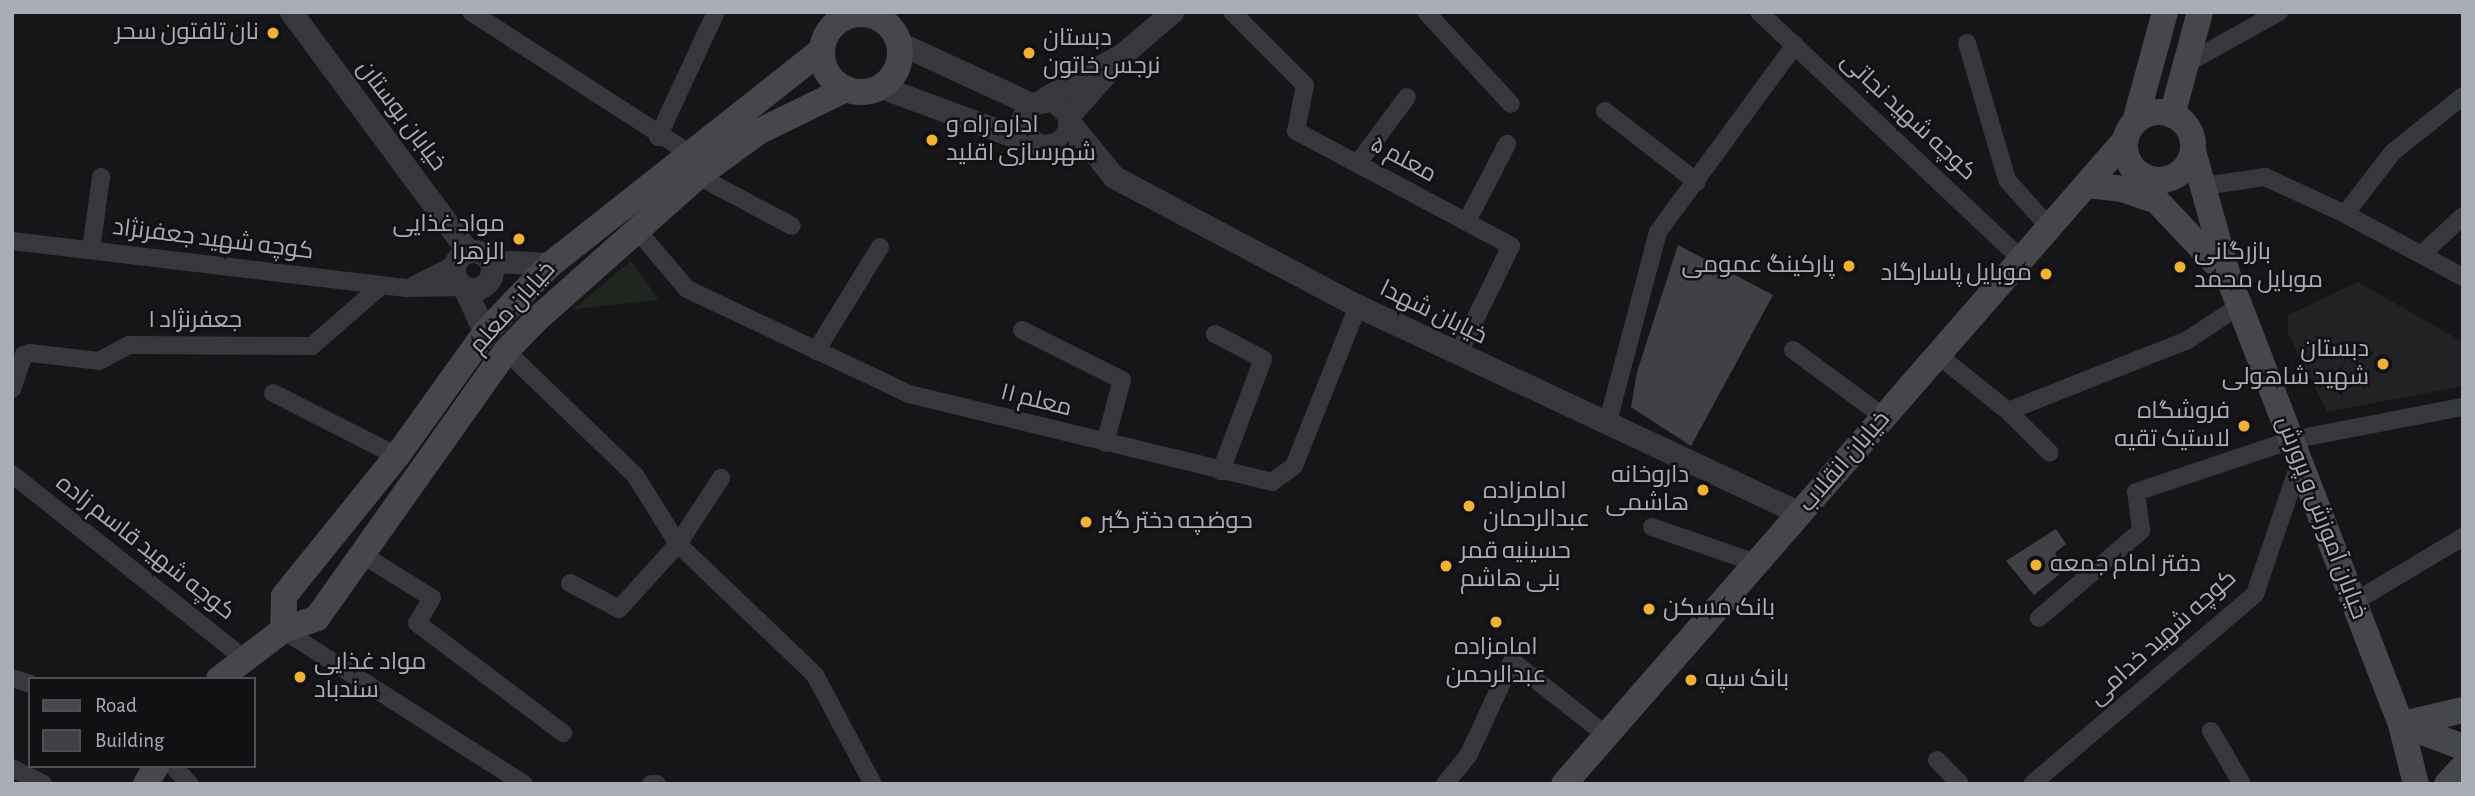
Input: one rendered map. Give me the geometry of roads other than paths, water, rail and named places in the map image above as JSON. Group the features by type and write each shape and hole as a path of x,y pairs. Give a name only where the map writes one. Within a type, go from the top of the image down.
{"main road":[{"path":"2130,131 2152,113 2172,115 2189,129 2193,152 2185,169 2158,180 2132,167 2130,131 2165,12"},
{"path":"2172,115 2200,12"},
{"path":"851,15 875,16 889,26 895,72 881,87 869,91 845,89 827,74 829,30 851,15"},
{"name":"خیابان معلم","path":"222,677 282,630 317,618 506,351 637,230 693,165 829,30"},
{"name":"خیابان معلم","path":"282,630 284,596 397,456 485,333 551,264 693,165 845,89"},
{"name":"خیابان انقلاب","path":"1564,784 2086,185 2130,131"},
{"name":"خیابان آموزش و پرورش","path":"2193,152 2228,276 2401,724 2416,784"},
{"path":"2086,185 2122,189 2157,201 2228,276"},
{"path":"2401,724 2463,710"},
{"path":"2401,724 2463,747"},
{"path":"2447,784 2463,767"},
{"path":"146,784 155,768"}],"street":[{"name":"خیابان بوستان","path":"291,12 461,258"},
{"path":"471,12 658,137 693,165 792,226"},
{"path":"658,137 716,12"},
{"path":"881,87 1035,144 1059,143 1070,119 1124,53 1172,12"},
{"name":"معلم ۵","path":"1232,12 1305,85 1296,131 1511,246 1458,354"},
{"path":"1426,12 1511,104"},
{"name":"کوچه شهید نجاتی","path":"1759,12 2021,259"},
{"path":"2184,65 2279,12"},
{"path":"889,26 1038,101 1060,103 1070,119"},
{"path":"1967,43 2007,180 2049,227"},
{"path":"1607,425 1658,232 1698,182 1794,45"},
{"path":"1035,144 1022,125 1038,101 1124,53"},
{"path":"2345,214 2393,152 2463,96"},
{"path":"1357,163 1407,97"},
{"path":"1605,111 1698,182"},
{"name":"خیابان شهدا","path":"1070,119 1114,177 1357,306 1800,513"},
{"path":"1467,221 1507,145"},
{"path":"91,250 101,177"},
{"path":"2204,186 2265,177 2423,253 2463,277"},
{"path":"2423,253 2463,216"},
{"name":"معلم ۱۱","path":"637,230 687,289 909,394 1272,482 1294,467 1357,306"},
{"name":"کوچه شهید جعفرنژاد","path":"12,241 408,288 464,287"},
{"path":"816,351 880,247"},
{"path":"408,288 461,258 481,253 490,261 492,272 487,283 477,289 464,287"},
{"path":"461,258 455,278 464,287 485,333"},
{"path":"490,261 551,264"},
{"name":"جعفرنژاد ۱","path":"12,388 24,355 30,353 99,360 129,345 312,346 382,285"},
{"path":"2008,411 2186,341 2239,306"},
{"path":"1022,330 1122,380 1105,443"},
{"path":"1215,334 1263,359 1221,471"},
{"path":"1793,350 1884,417"},
{"path":"506,351 635,475 678,544 815,675 873,784"},
{"path":"1938,355 2008,411 2050,453"},
{"path":"273,393 397,456"},
{"path":"2039,618 2141,531 2136,492 2463,407"},
{"name":"کوچه شهید خدامی","path":"2032,784 2255,594 2295,451"},
{"name":"کوچه شهید قاسم زاده","path":"12,474 247,660"},
{"path":"570,583 619,609 678,544 721,478"},
{"path":"1652,527 1756,563"},
{"path":"2354,601 2463,537"},
{"path":"363,555 432,598 417,623 564,733"},
{"path":"282,630 524,784"},
{"path":"1445,784 1469,754 1512,661 1606,735"},
{"path":"2211,731 2242,784"},
{"path":"1937,760 1960,784"},
{"path":"12,768 43,784"},
{"path":"175,768 190,784"},
{"path":"651,784 657,784"}],"place":[{"name":"نان تافتون سحر","path":"273,33"},
{"name":"دبستان نرجس خاتون","path":"1029,53"},
{"name":"اداره راه و شهرسازی اقلید","path":"932,140"},
{"name":"مواد غذایی الزهرا","path":"519,239"},
{"name":"پارکینگ عمومی","path":"1849,266"},
{"name":"بازرگانی موبایل محمد","path":"2180,267"},
{"name":"موبایل پاسارگاد","path":"2046,274"},
{"name":"دبستان شهید شاهولی","path":"2383,364"},
{"name":"فروشگاه لاستیک تقیه","path":"2244,426"},
{"name":"داروخانه هاشمی","path":"1703,490"},
{"name":"امامزاده عبدالرحمان","path":"1469,506"},
{"name":"حوضچه دختر گبر","path":"1086,522"},
{"name":"دفتر امام جمعه","path":"2036,565"},
{"name":"حسینیه قمر بنی هاشم","path":"1446,566"},
{"name":"بانک مسکن","path":"1649,609"},
{"name":"امامزاده عبدالرحمن","path":"1496,622"},
{"name":"مواد غذایی سندباد","path":"300,677"},
{"name":"بانک سپه","path":"1691,680"}]}
